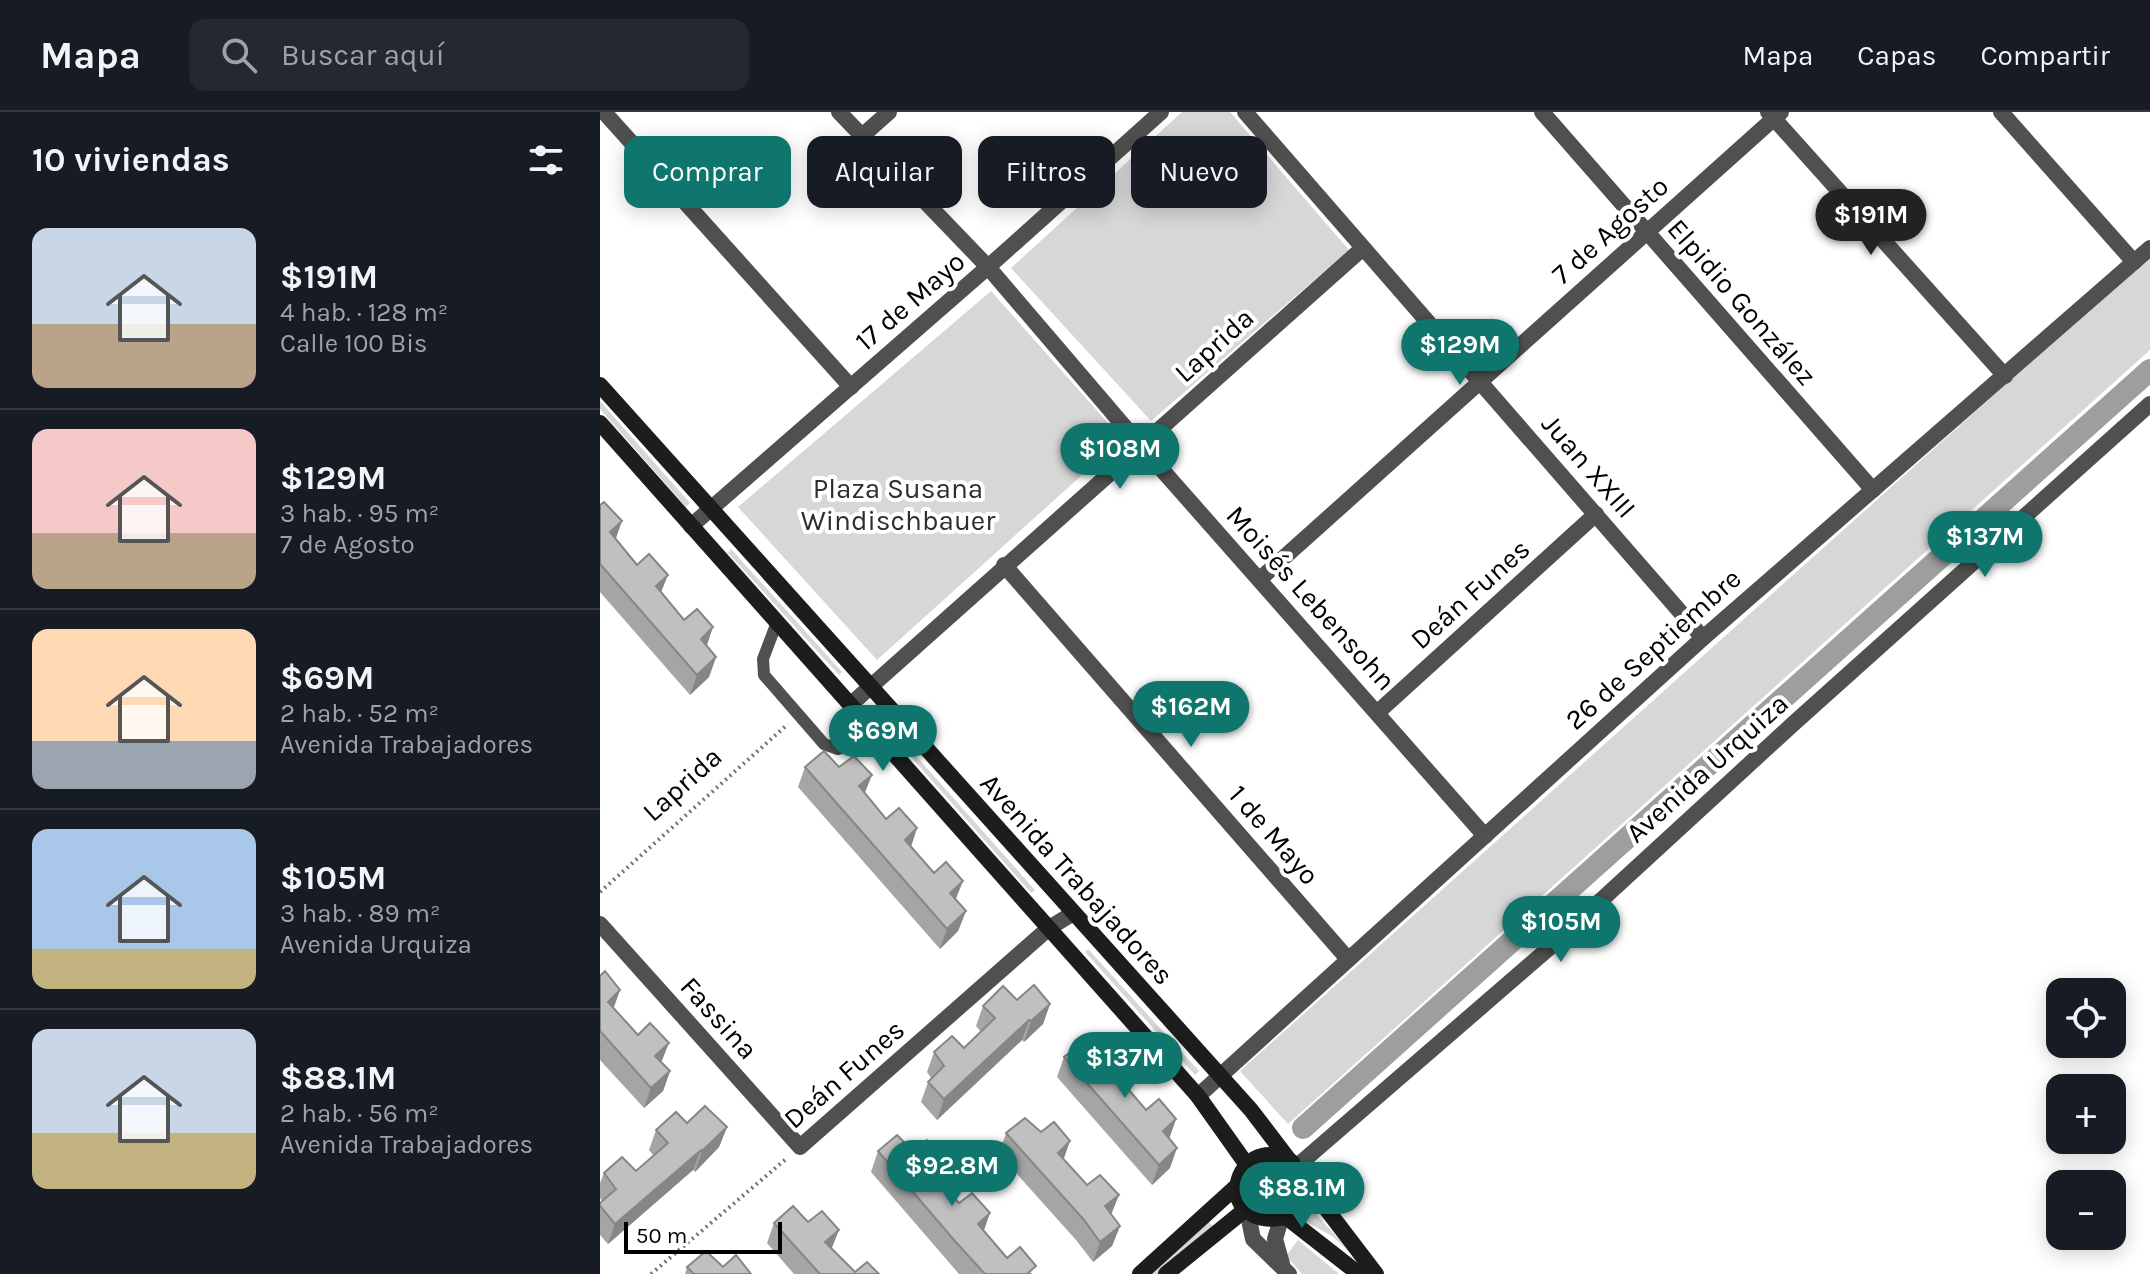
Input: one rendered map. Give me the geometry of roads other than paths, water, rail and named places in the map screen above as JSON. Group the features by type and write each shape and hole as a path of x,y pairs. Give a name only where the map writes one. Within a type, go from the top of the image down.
{"main road":[{"name":"Avenida Trabajadores","path":"600,385 1251,1110 1376,1274"},
{"name":"Avenida Trabajadores","path":"600,423 1198,1096 1247,1165"},
{"path":"1264,1155 1273,1155 1296,1167 1304,1181 1301,1202 1283,1218 1264,1220 1246,1210 1241,1203 1238,1185 1240,1174 1247,1165 1264,1155"},
{"path":"1140,1274 1238,1185"},
{"path":"1166,1274 1246,1210"},
{"path":"1283,1218 1359,1274"}],"street":[{"path":"604,112 851,387"},
{"name":"Moisés Lebensohn","path":"839,112 862,136"},
{"path":"862,136 889,112"},
{"name":"17 de Mayo","path":"691,526 1161,112"},
{"name":"Juan XXIII","path":"1245,112 1703,638"},
{"name":"Elpidio González","path":"1542,112 1873,490"},
{"path":"2001,112 2134,262"},
{"path":"1774,114 2005,376"},
{"name":"7 de Agosto","path":"1260,579 1774,114"},
{"name":"Moisés Lebensohn","path":"931,208 988,267 1141,446 1485,836"},
{"name":"Laprida","path":"850,705 1363,248"},
{"name":"26 de Septiembre","path":"1198,1096 1703,638 2150,248"},
{"name":"Avenida Urquiza","path":"1296,1167 1548,949 2150,404"},
{"name":"Deán Funes","path":"1378,712 1596,514"},
{"name":"1 de Mayo","path":"1004,565 1347,958"},
{"name":"Deán Funes","path":"800,1147 1049,928 1072,914"},
{"name":"Fassina","path":"600,924 800,1147"},
{"path":"1246,1210 1253,1239 1286,1270"},
{"path":"1283,1218 1275,1239 1286,1270"}],"lane":[{"path":"777,622 763,659 764,675 824,744 838,749 879,738"}],"waterway":[{"path":"1303,1128 2150,370"}],"park label":[{"name":"Plaza Susana Windischbauer","path":"898,504"}]}
